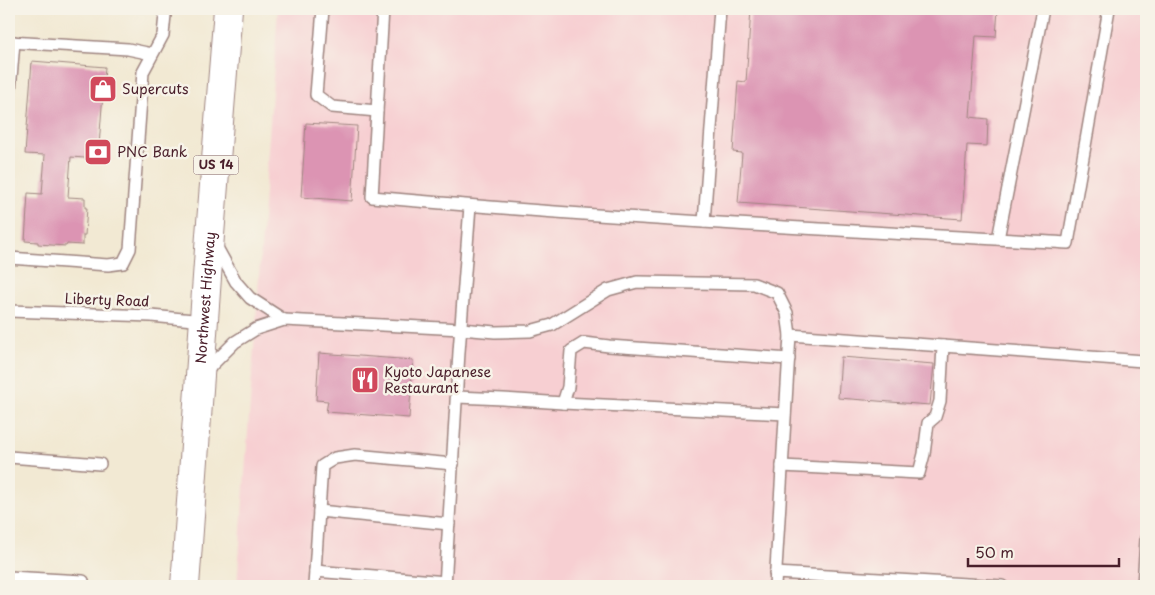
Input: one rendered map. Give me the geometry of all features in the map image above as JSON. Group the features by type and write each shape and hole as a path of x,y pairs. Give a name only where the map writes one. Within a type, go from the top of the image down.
{"main road":[{"name":"Northwest Highway","path":"185,586 228,9"}],"lane":[{"path":"9,258 108,265 123,263 130,249 144,72 163,35 164,9"},
{"path":"323,9 316,95 332,107 377,110"},
{"path":"383,9 372,197 470,206 704,222 1068,243 1109,9"},
{"path":"704,222 720,9"},
{"path":"998,239 1043,9"},
{"path":"9,102 11,42 128,50 152,54"},
{"path":"315,571 446,584 470,206"},
{"path":"210,236 236,282 250,298 284,320"},
{"path":"199,382 212,365 235,342 256,329 284,320 495,332 530,331 552,325 608,290 638,282 754,284 777,293 787,313 790,336 774,586"},
{"name":"Liberty Road","path":"9,311 151,316 204,321"},
{"path":"790,336 1143,361 1146,364"},
{"path":"563,403 568,387 571,352 584,343 788,359"},
{"path":"782,466 919,473 924,454 928,423 935,417 940,401 943,346"},
{"path":"457,397 785,414"},
{"path":"314,586 322,466 335,458 355,456 453,464"},
{"path":"9,457 100,464"},
{"path":"319,511 449,524"},
{"path":"1143,586 1146,540"},
{"path":"775,573 1002,586"},
{"path":"9,577 83,581"}],"shaded area":[{"path":"278,9 1146,9 1146,586 237,586"}],"building":[{"path":"751,9 998,9 996,37 976,36 970,117 988,119 987,146 967,145 962,219 738,203 742,153 733,152 738,81 746,82"},
{"path":"32,61 105,67 98,159 71,157 68,197 85,198 85,208 87,208 83,245 67,244 66,246 25,241 28,193 42,194 45,155 25,154"},
{"path":"306,123 357,126 352,201 301,197"},
{"name":"Kyoto Japanese Restaurant","path":"319,353 413,360 409,418 326,412 328,401 316,400"},
{"path":"841,357 934,364 930,405 838,398"}],"place":[{"name":"Supercuts","path":"103,89"},
{"name":"PNC Bank","path":"98,152"},
{"name":"Kyoto Japanese Restaurant","path":"365,380"}]}
